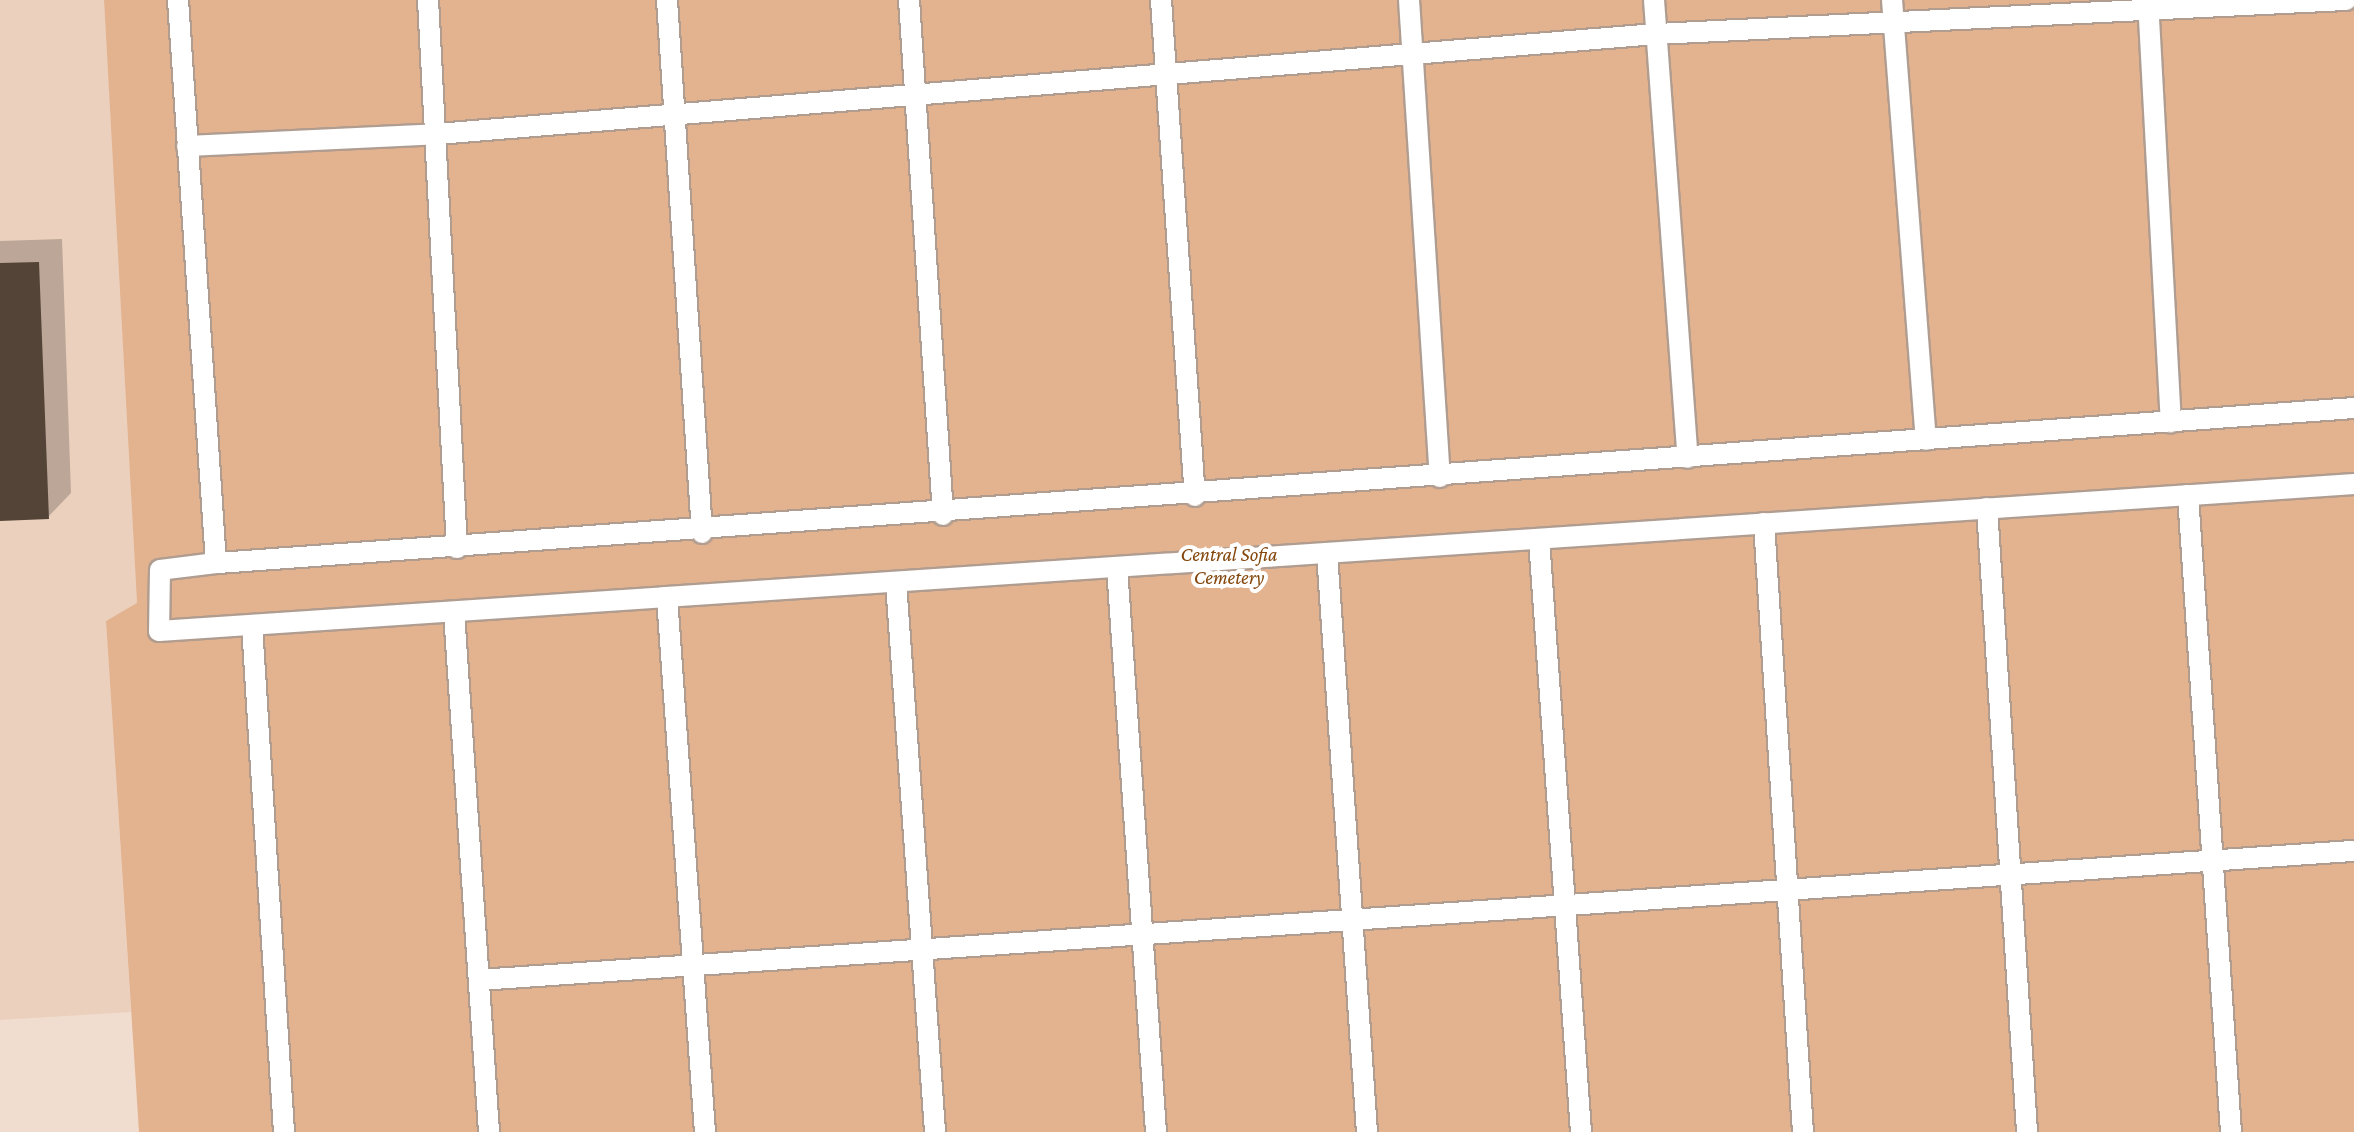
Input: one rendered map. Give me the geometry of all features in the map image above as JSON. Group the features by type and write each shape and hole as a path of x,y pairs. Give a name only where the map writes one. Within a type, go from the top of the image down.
{"lane":[{"path":"178,0 216,563"},
{"path":"428,0 457,548"},
{"path":"667,0 702,533"},
{"path":"909,0 943,515"},
{"path":"1161,0 1195,496"},
{"path":"1409,0 1440,477"},
{"path":"1654,0 1688,458"},
{"path":"187,146 437,134 914,96 1657,34 1892,10 2346,0"},
{"path":"2148,4 2171,422"},
{"path":"1892,10 1926,440"},
{"path":"2354,408 702,533 216,563 160,570 159,631 2354,484"},
{"path":"2188,495 2231,1132"},
{"path":"1987,508 2027,1132"},
{"path":"1764,523 1803,1132"},
{"path":"1539,539 1581,1132"},
{"path":"1327,553 1367,1132"},
{"path":"1117,567 1156,1132"},
{"path":"896,582 935,1132"},
{"path":"667,597 705,1132"},
{"path":"454,612 489,1132"},
{"path":"252,625 284,1132"},
{"path":"479,980 2354,851"}],"shaded area":[{"path":"0,0 104,0 137,604 106,621 131,1012 0,1020"}],"green space":[{"name":"Central Sofia Cemetery","path":"104,0 2354,0 2354,1132 139,1132 106,621 137,603"}],"building":[{"path":"39,262 49,519 0,521 0,263"}]}
